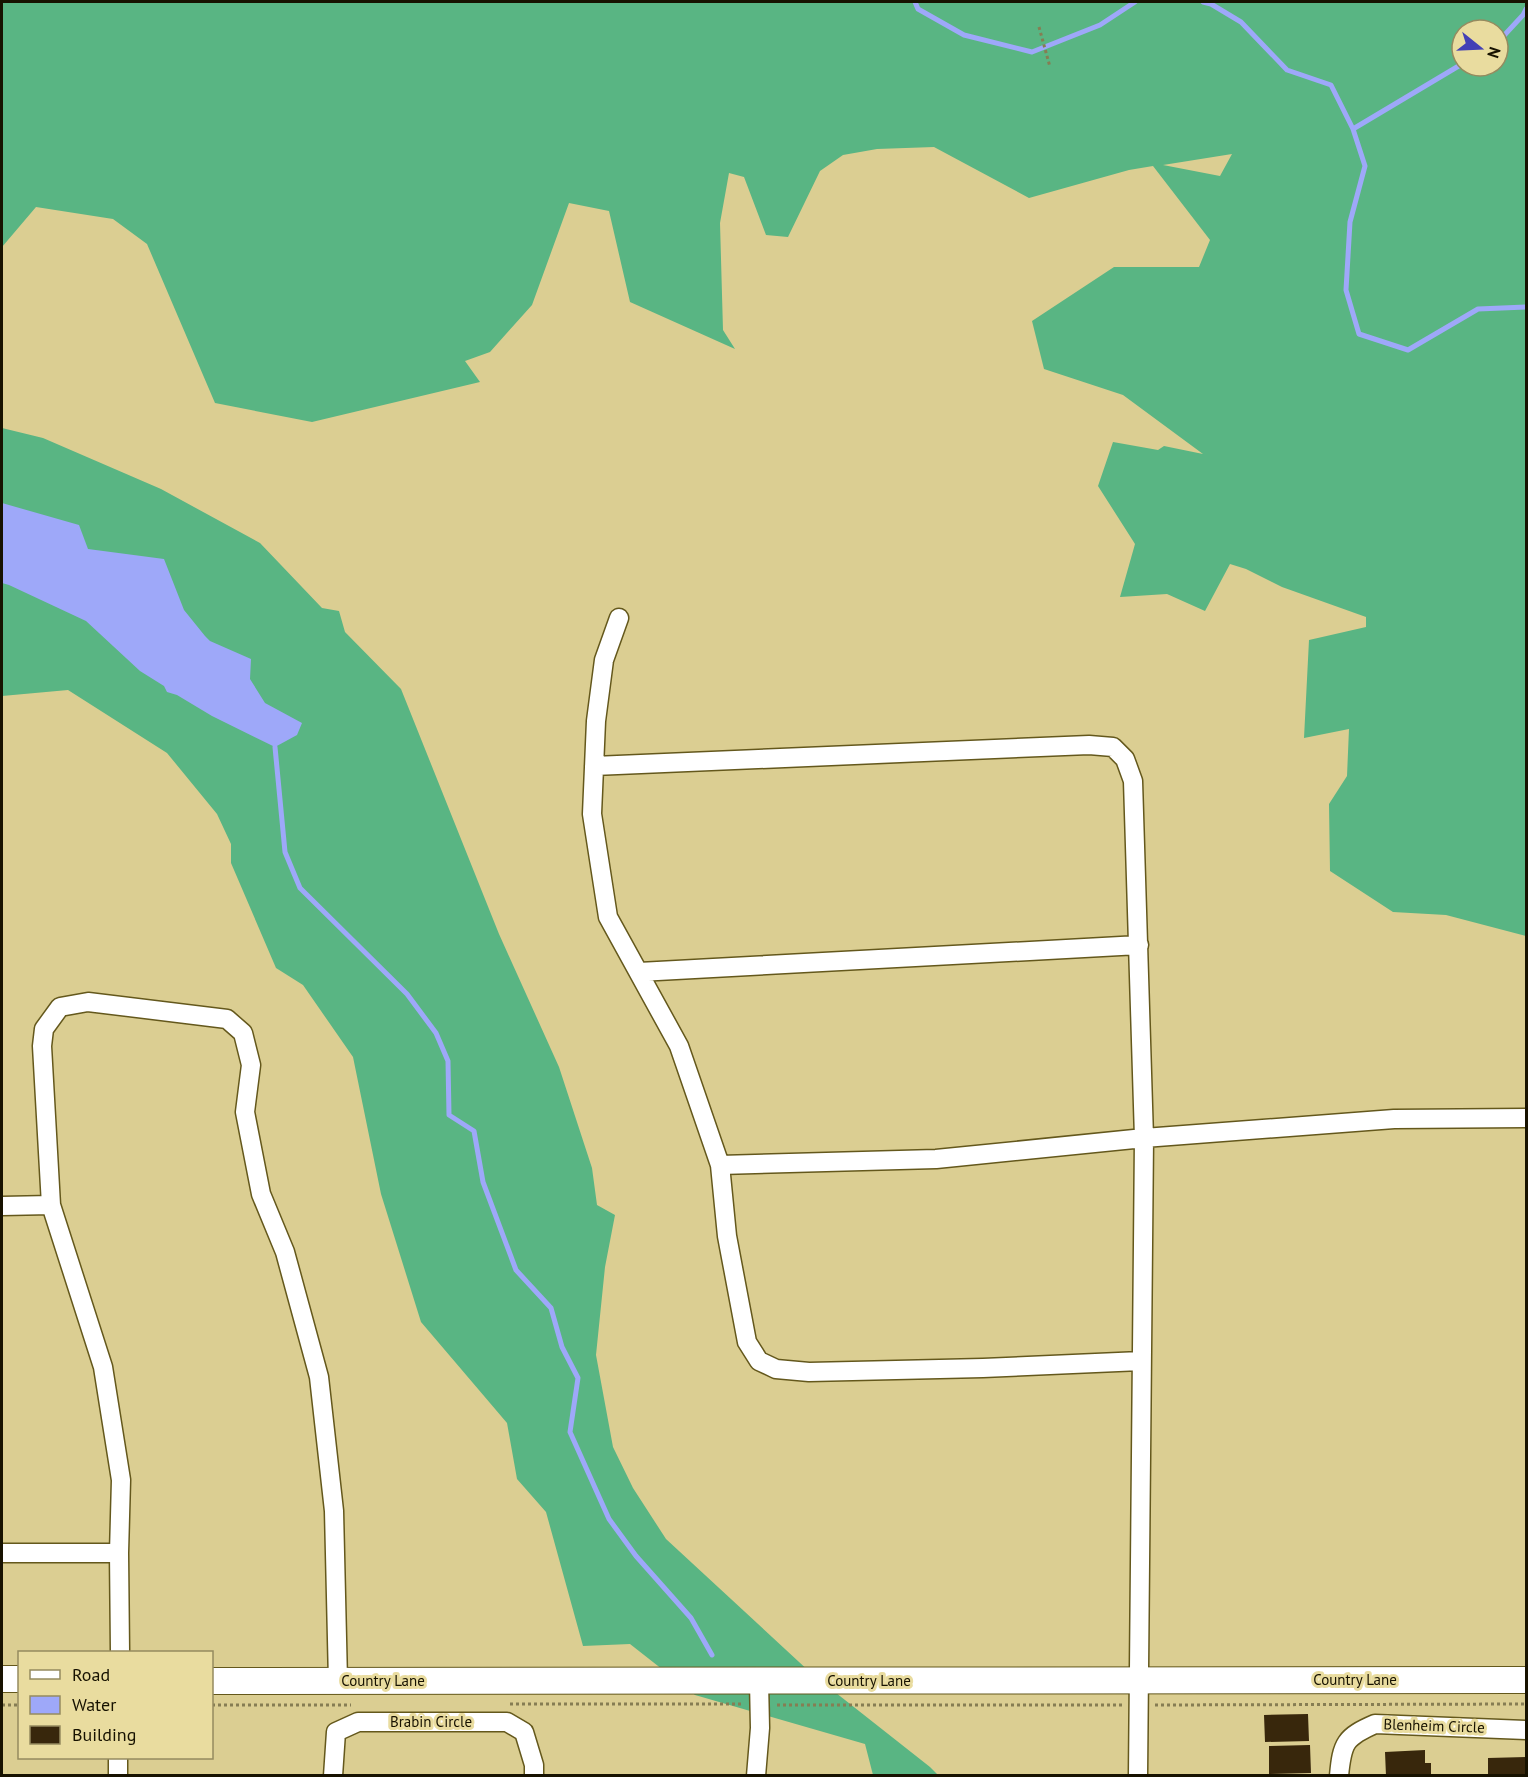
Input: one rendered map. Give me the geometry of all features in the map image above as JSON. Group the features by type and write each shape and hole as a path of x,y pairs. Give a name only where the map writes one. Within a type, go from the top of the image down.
{"street":[{"path":"619,618 604,660 596,721 592,814 609,917 679,1046 720,1165 727,1236 747,1342 759,1361 776,1369 809,1372 971,1368 1141,1360"},
{"path":"594,766 1089,745 1113,747 1125,759 1133,781 1144,1138 1137,1680 1138,1776"},
{"path":"639,972 1138,945"},
{"path":"120,1651 121,1480 103,1367 51,1205 42,1046 44,1029 60,1007 88,1002 227,1019 243,1033 251,1065 245,1112 261,1194 285,1252 319,1377 334,1511 338,1682"},
{"path":"720,1165 936,1160 1144,1138 1394,1119 1527,1118"},
{"path":"2,1206 51,1205"},
{"path":"2,1553 119,1553"},
{"path":"2,1679 18,1679"},
{"name":"Country Lane","path":"213,1681 1527,1680"},
{"path":"756,1776 760,1728 759,1682"},
{"name":"Brabin Circle","path":"333,1776 336,1732 358,1722 507,1722 524,1732 534,1765 534,1776"},
{"name":"Blenheim Circle","path":"1339,1776 1346,1741 1355,1732 1375,1724 1527,1730"},
{"path":"118,1759 118,1776"}],"path":[{"path":"1040,27 1050,67"},
{"path":"2,1704 18,1705"},
{"path":"1153,1705 1527,1704"},
{"path":"780,1706 1118,1705"}],"green space":[{"path":"2,2 1526,2 1526,936 1446,915 1393,912 1330,871 1329,804 1347,776 1349,729 1304,738 1309,640 1366,627 1366,617 1282,587 1246,569 1230,564 1205,611 1167,594 1120,597 1135,544 1098,486 1113,442 1158,450 1164,446 1203,454 1123,395 1044,369 1032,321 1114,267 1199,267 1210,240 1153,166 1129,170 1029,198 934,147 877,149 843,155 820,171 788,237 766,235 744,177 729,173 720,223 723,330 735,349 630,302 609,211 569,203 532,305 490,352 465,361 480,382 312,422 215,403 147,244 113,219 36,207 2,247","holes":["1232,154 1220,176 1163,165"]},
{"path":"2,428 43,438 161,489 260,543 322,608 339,611 345,632 401,689 499,934 559,1067 592,1168 597,1205 615,1215 605,1267 596,1355 613,1447 633,1488 666,1539 812,1674 938,1775 873,1775 865,1744 695,1695 630,1644 583,1646 546,1512 517,1479 507,1423 421,1322 381,1194 353,1057 303,985 276,968 231,863 231,844 217,814 167,753 68,690 2,696"}],"water":[{"path":"2,503 79,525 88,549 164,559 184,610 210,641 251,659 250,679 265,703 302,723 297,735 275,747 212,716 177,695 167,692 164,686 140,671 86,621 2,583"}],"building":[{"path":"1308,1714 1309,1741 1265,1742 1264,1715"},
{"path":"1310,1745 1311,1773 1269,1774 1269,1746"},
{"path":"1425,1750 1425,1763 1431,1763 1431,1775 1386,1776 1385,1752"},
{"path":"1526,1757 1526,1776 1488,1776 1488,1758"}],"waterway":[{"path":"915,2 918,9 964,35 1032,52 1100,25 1135,2"},
{"path":"1203,2 1211,4 1241,22 1287,70 1331,85 1353,129 1365,166 1350,222 1346,290 1359,334 1408,350 1478,309 1526,307"},
{"path":"1510,29 1526,9"},
{"path":"1353,129 1450,71"},
{"path":"275,747 285,852 300,888 407,994 436,1033 448,1061 449,1115 474,1131 483,1182 516,1270 551,1308 562,1347 578,1378 570,1432 609,1519 636,1556 691,1618 712,1655"}]}
